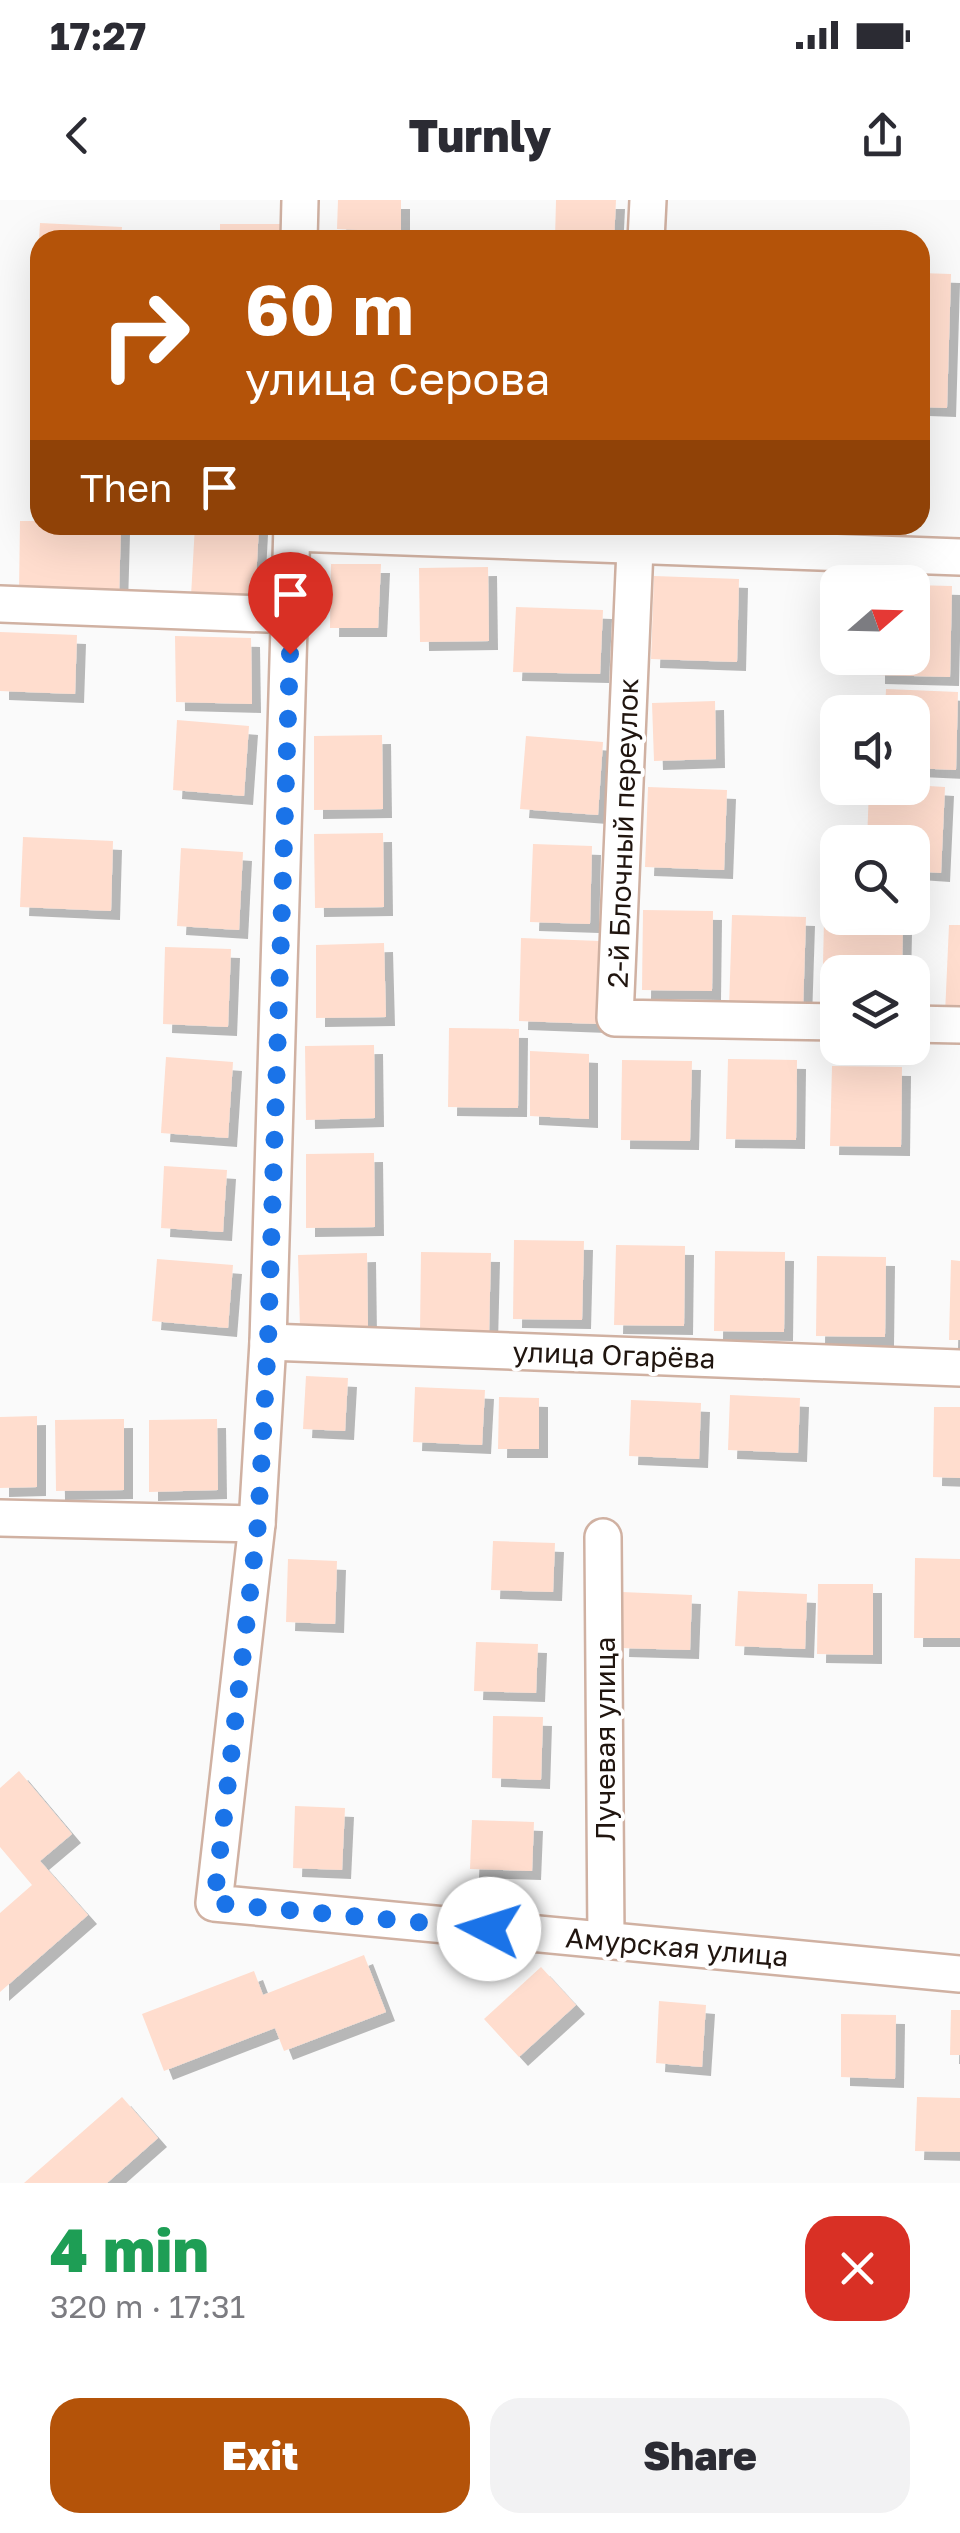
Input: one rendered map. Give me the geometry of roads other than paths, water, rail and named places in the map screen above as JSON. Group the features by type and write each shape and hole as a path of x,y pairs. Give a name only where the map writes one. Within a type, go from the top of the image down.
{"street":[{"path":"299,230 300,200"},
{"path":"646,230 648,200"},
{"path":"0,1518 258,1524 268,1342 292,535"},
{"path":"636,535 960,557"},
{"name":"2-й Блочный переулок","path":"636,535 615,1018 820,1022"},
{"path":"0,604 291,615"},
{"path":"930,1024 960,1024"},
{"name":"улица Огарёва","path":"268,1342 960,1368"},
{"name":"Амурская улица","path":"258,1524 214,1903 960,1974"},
{"name":"Лучевая улица","path":"603,1538 606,1940"}]}
